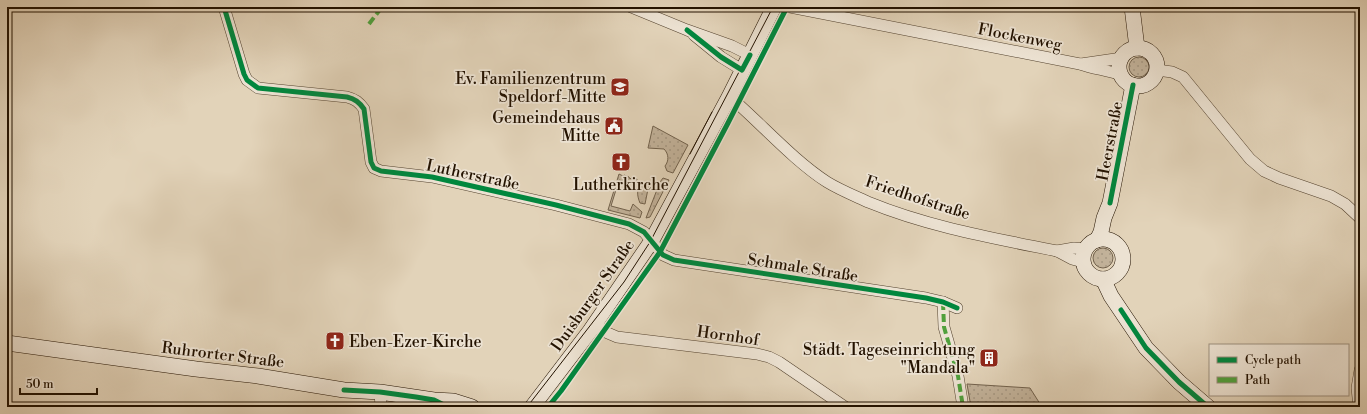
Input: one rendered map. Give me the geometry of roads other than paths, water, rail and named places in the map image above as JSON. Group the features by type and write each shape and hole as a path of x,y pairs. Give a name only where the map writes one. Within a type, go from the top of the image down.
{"street":[{"name":"Lutherstraße","path":"224,7 244,74 247,80 253,85 264,89 347,97 360,103 364,109 371,162 374,168 381,171 432,177 477,186 629,224 644,232 651,242"},
{"path":"631,7 687,30 732,46 750,55"},
{"name":"Duisburger Straße","path":"535,404 595,324 651,242 729,97 774,7"},
{"name":"Flockenweg","path":"790,7 1080,64 1094,69 1111,71 1121,75"},
{"path":"1132,7 1137,48"},
{"path":"687,30 721,57 742,70"},
{"path":"1121,75 1120,63 1125,53 1131,49 1137,48 1148,50 1152,54 1157,64 1157,70 1172,72 1182,77 1250,159 1264,171 1279,178 1331,196 1345,204 1360,218"},
{"name":"Flockenweg","path":"1080,64 1122,58"},
{"name":"Heerstraße","path":"1121,75 1128,83 1139,86 1149,83 1156,75 1157,70"},
{"name":"Heerstraße","path":"1088,250 1101,232 1104,218 1110,203 1133,85"},
{"name":"Friedhofstraße","path":"729,97 827,182 885,209 937,226 1057,251 1072,259 1109,240 1114,243"},
{"name":"Heerstraße","path":"1110,203 1114,243"},
{"name":"Schmale Straße","path":"651,242 663,255 674,260 926,298 943,302 957,308"},
{"path":"1114,243 1121,251 1122,257 1121,267 1118,272 1117,279 1121,310"},
{"name":"Friedhofstraße","path":"1088,250 1088,272 1097,278 1103,279"},
{"path":"1118,272 1108,278 1103,279 1111,296 1146,348 1179,382 1208,407"},
{"path":"943,302 944,326 958,376 963,407"},
{"name":"Hornhof","path":"595,324 608,334 617,337 757,354 769,357 779,362 845,407"},
{"name":"Ruhrorter Straße","path":"7,343 281,380 344,390 380,392 434,400 453,401 472,407"},
{"path":"1359,407 1357,388 1360,370"},
{"path":"380,392 381,407"},
{"name":"Ruhrorter Straße","path":"434,400 448,407"}],"tram line":[{"path":"527,407 624,282 650,242 773,7"},
{"path":"690,154 712,112"}],"place":[{"name":"Ev. Familienzentrum Speldorf-Mitte","path":"620,87"},
{"name":"Gemeindehaus Mitte","path":"614,126"},
{"name":"Lutherkirche","path":"621,162"},
{"name":"Eben-Ezer-Kirche","path":"335,341"},
{"name":"Städt. Tageseinrichtung \"Mandala\"","path":"989,358"}]}
